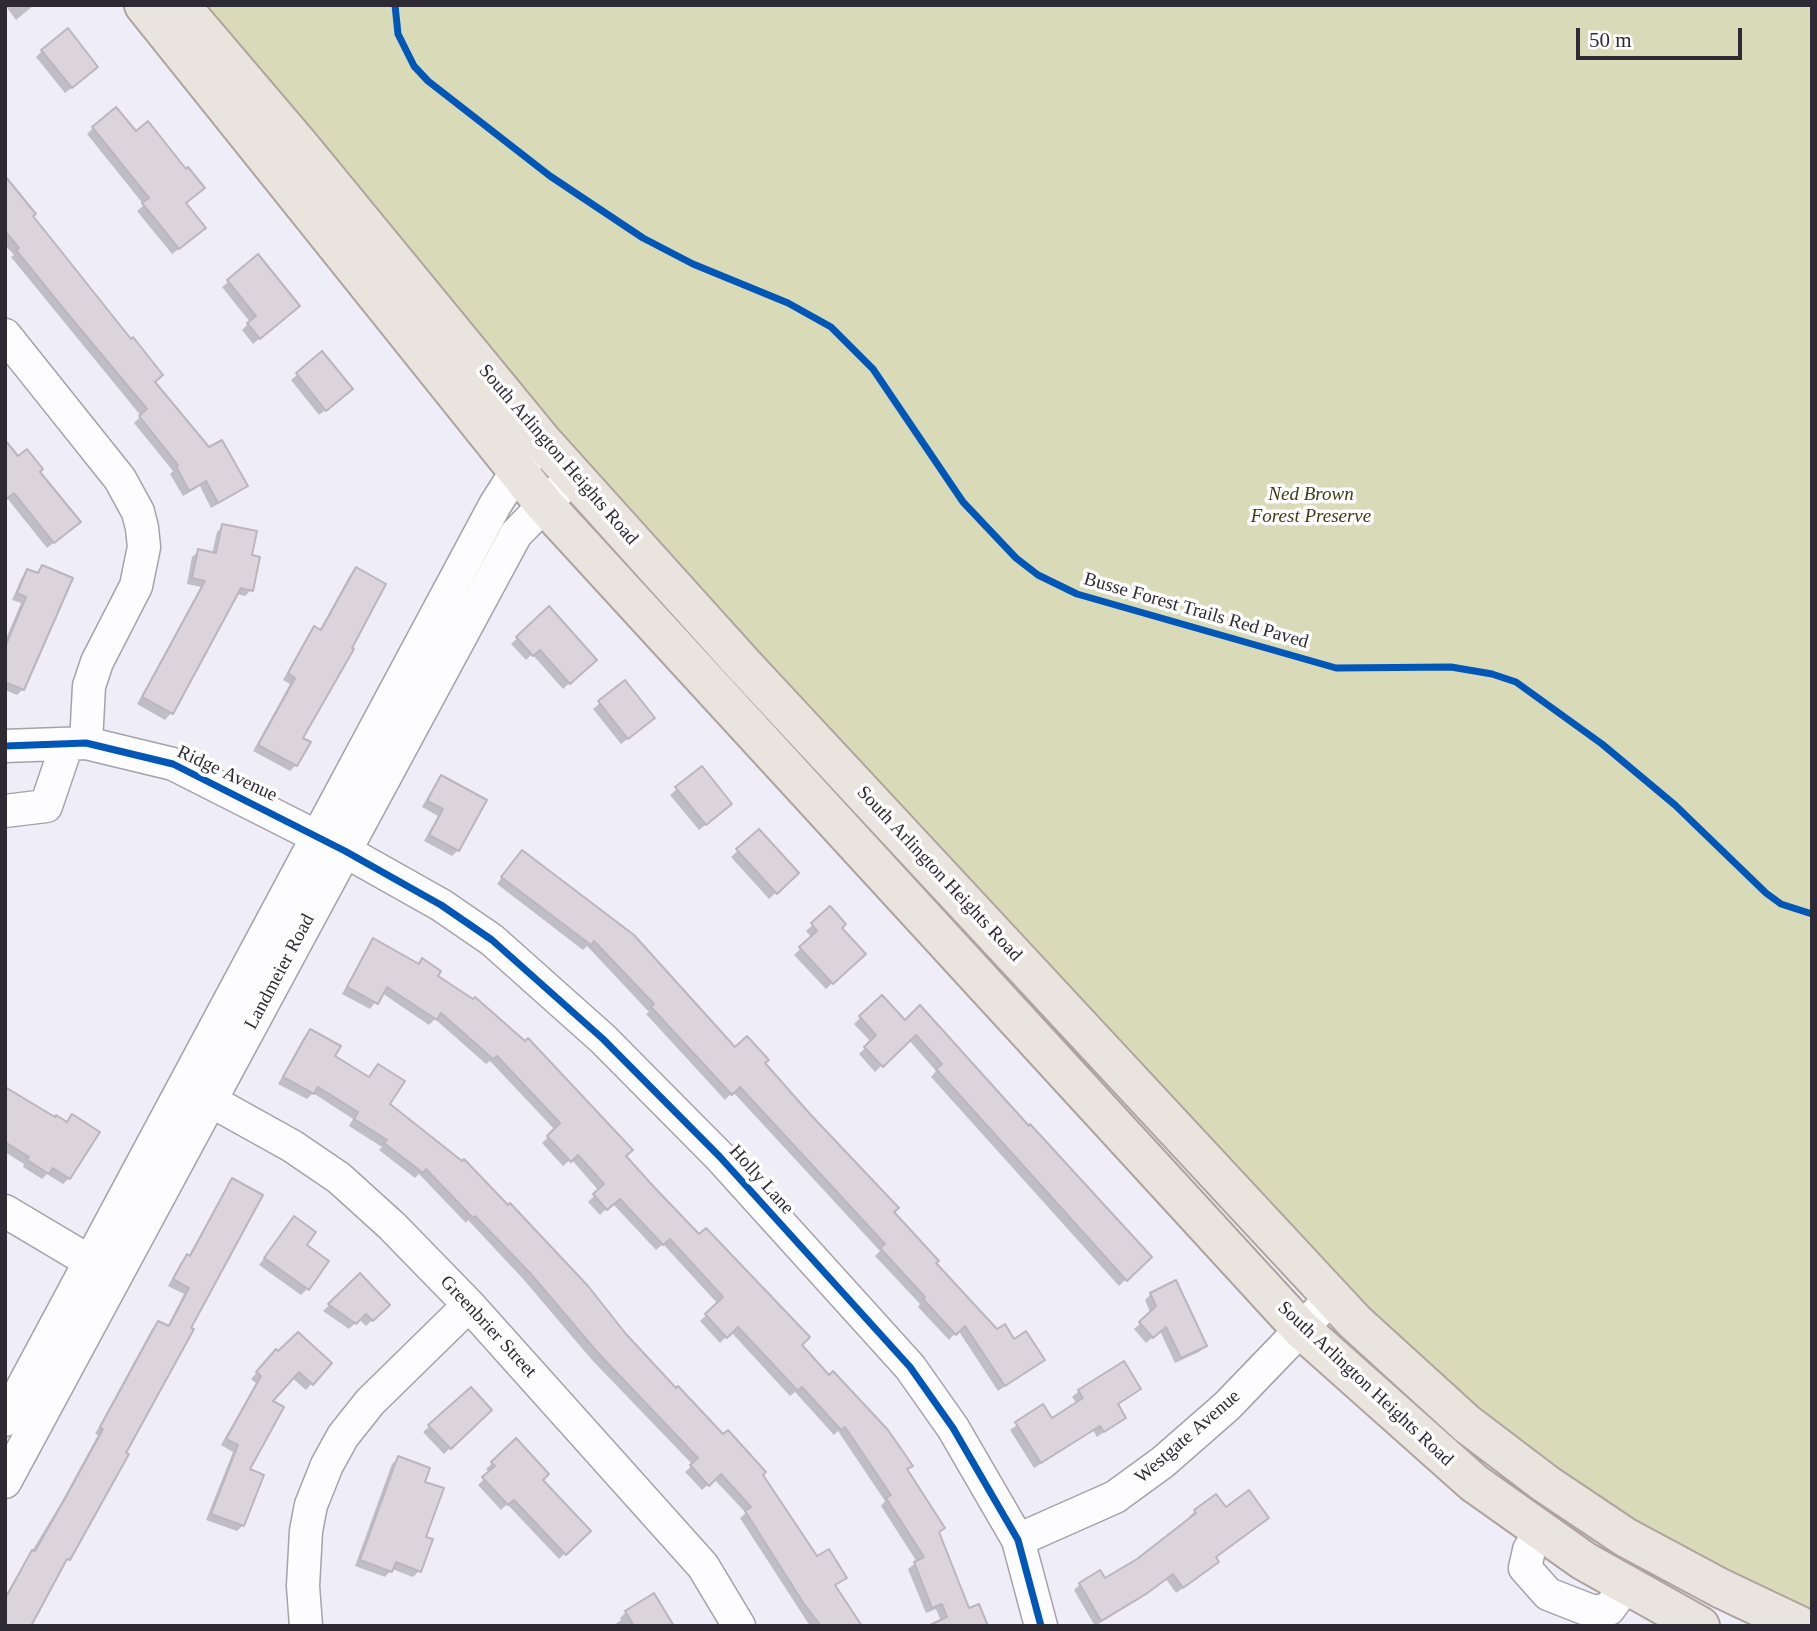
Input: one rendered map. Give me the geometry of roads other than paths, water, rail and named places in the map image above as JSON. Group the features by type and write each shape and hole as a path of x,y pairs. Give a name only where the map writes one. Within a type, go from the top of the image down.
{"main road":[{"name":"South Arlington Heights Road","path":"144,5 516,472 1301,1329 1474,1483 1584,1561 1700,1626"},
{"name":"South Arlington Heights Road","path":"180,5 300,146 542,442 743,664 1355,1322 1467,1424 1546,1484 1625,1537 1720,1588 1800,1626"}],"street":[{"path":"5,335 120,479 138,512 144,547 136,586 97,662 77,743 46,806 5,811"},
{"name":"Landmeier Road","path":"332,844 495,505 516,472 542,442"},
{"name":"Landmeier Road","path":"5,1482 103,1270 332,844 516,534 574,476"},
{"name":"Ridge Avenue","path":"5,746 77,743 173,764 332,844"},
{"name":"Holly Lane","path":"332,844 441,905 492,940 603,1039 720,1157 910,1367 953,1429 1018,1540 1041,1626"},
{"name":"Greenbrier Street","path":"198,1094 292,1146 339,1178 392,1226 469,1305 703,1566 738,1626"},
{"path":"5,1211 103,1270"},
{"name":"Landmeier Road","path":"5,1420 103,1270"},
{"name":"Westgate Avenue","path":"1018,1540 1115,1497 1138,1482 1227,1406 1331,1297"},
{"path":"306,1626 303,1586 306,1531 311,1505 327,1465 343,1436 370,1402 469,1305"}],"park label":[{"name":"Ned Brown Forest Preserve","path":"1311,506"}]}
